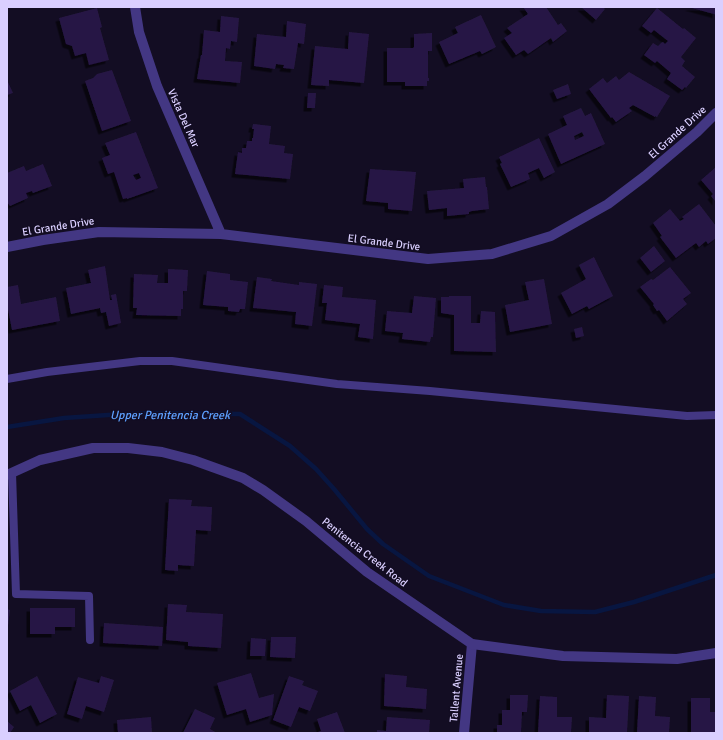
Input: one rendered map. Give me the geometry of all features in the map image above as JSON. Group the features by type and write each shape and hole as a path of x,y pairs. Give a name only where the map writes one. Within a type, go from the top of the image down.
{"street":[{"name":"Vista Del Mar","path":"135,7 139,32 157,86 222,234"},
{"name":"El Grande Drive","path":"7,247 99,232 222,234 428,259 492,254 551,236 608,204 651,171 697,132 716,113"},
{"name":"Penitencia Creek Road","path":"9,474 40,460 93,448 128,448 162,452 193,460 222,470 243,478 263,490 306,521 367,572 472,644 563,656 677,659 716,653"},
{"name":"Tallent Avenue","path":"464,733 472,644"}],"lane":[{"path":"7,379 47,372 140,361 172,361 337,384 430,391 687,416 716,415"},
{"path":"9,474 16,594 90,596 90,640"}],"building":[{"path":"523,7 546,7 558,25 561,23 567,31 553,42 551,38 528,54 524,50 516,55 504,38 512,33 507,28 528,14"},
{"path":"581,7 603,7 605,9 596,20"},
{"path":"688,7 716,7 716,15 714,14"},
{"path":"97,8 102,27 100,28 109,60 89,65 86,53 75,56 72,46 66,44 59,18"},
{"path":"657,8 696,38 681,57 685,61 682,66 695,77 686,88 685,87 682,90 667,79 671,73 657,61 655,63 644,55 653,43 658,46 663,42 665,44 668,41 654,30 651,33 642,26"},
{"path":"481,15 496,47 482,54 480,51 449,64 439,42 458,33 455,27"},
{"path":"221,16 239,18 237,42 231,41 230,49 226,48 225,61 242,62 240,83 197,79 202,55 204,30 220,32"},
{"path":"287,21 306,24 304,44 298,43 294,69 283,68 284,65 276,64 275,69 254,66 257,34 286,37"},
{"path":"349,32 369,34 364,83 329,80 329,86 311,85 315,46 348,49"},
{"path":"432,33 432,51 428,51 429,81 427,81 427,86 405,86 405,82 387,82 387,48 413,48 414,34"},
{"path":"112,70 131,121 102,131 85,81 93,78 97,74"},
{"path":"629,72 670,96 657,117 633,105 629,108 632,111 616,122 612,117 611,118 589,89 603,78 607,83 616,76 619,80"},
{"path":"7,80 13,93 7,95"},
{"path":"568,84 571,94 557,99 553,90"},
{"path":"308,93 316,93 315,108 307,108"},
{"path":"581,108 585,116 591,113 605,144 561,164 548,134 567,125 563,116","holes":["582,132 584,136 575,140 574,136"]},
{"path":"253,124 271,126 269,144 285,146 284,153 293,154 290,179 235,174 238,152 242,153 242,148 246,148 247,141 252,141 254,129 252,129"},
{"path":"136,132 158,188 123,199 114,172 108,174 102,158 110,155 105,143","holes":["139,173 141,178 136,180 133,175"]},
{"path":"539,138 555,172 544,178 539,168 528,173 530,179 511,187 500,164 502,163 499,157"},
{"path":"43,164 52,186 33,193 32,191 26,193 28,198 10,206 7,202 7,173 24,166 26,171"},
{"path":"716,167 716,202 711,196 713,194 701,180"},
{"path":"370,169 416,172 412,211 388,209 388,203 366,201"},
{"path":"485,177 489,209 472,211 469,212 469,214 447,216 447,208 429,210 427,191 464,188 463,179"},
{"path":"699,204 716,226 716,238 708,244 706,241 699,247 696,243 676,258 660,237 662,236 653,223 670,209 680,221 684,219 682,217"},
{"path":"654,246 665,261 651,272 640,258"},
{"path":"594,257 613,296 589,309 587,306 572,314 561,293 586,279 579,265"},
{"path":"105,266 110,300 112,300 111,295 116,294 121,323 109,326 106,312 101,313 100,308 71,314 66,288 91,283 88,270"},
{"path":"670,267 691,293 683,299 687,304 667,321 659,310 657,311 653,305 654,304 640,287 651,279 653,280"},
{"path":"168,269 188,270 187,291 183,291 183,309 181,309 181,316 136,315 137,308 133,308 134,274 158,275 157,283 168,283"},
{"path":"207,271 230,274 230,280 248,282 245,309 240,309 239,312 228,311 228,307 203,305"},
{"path":"257,277 272,279 271,281 299,285 299,282 317,284 312,326 295,324 296,312 253,308"},
{"path":"544,279 552,324 510,332 505,305 529,300 525,282"},
{"path":"18,285 21,304 56,297 60,321 12,330 7,304 7,287"},
{"path":"324,285 343,287 342,297 376,300 373,339 358,337 360,324 325,320 327,303 322,303"},
{"path":"414,296 436,298 433,337 431,337 430,342 402,339 403,333 385,331 387,311 412,313"},
{"path":"471,296 471,323 480,323 481,311 495,312 496,352 454,351 454,315 441,313 441,297"},
{"path":"582,327 584,336 576,338 574,329"},
{"path":"169,499 192,500 191,506 212,507 211,531 196,530 194,566 178,565 178,571 165,570"},
{"path":"168,604 187,605 186,612 223,614 221,648 188,646 188,642 166,640"},
{"path":"30,608 75,608 75,627 55,627 55,634 30,634"},
{"path":"7,609 10,610 8,626 7,626"},
{"path":"104,623 163,627 162,646 103,643"},
{"path":"271,637 296,637 295,658 270,657"},
{"path":"251,638 266,639 265,656 250,656"},
{"path":"251,673 259,698 274,694 272,715 250,722 246,709 227,715 217,683"},
{"path":"385,674 407,676 406,687 427,689 426,709 384,706"},
{"path":"37,676 57,714 40,723 31,705 20,711 10,691"},
{"path":"101,676 114,680 104,712 86,706 82,719 67,714 78,677 99,683"},
{"path":"289,676 304,681 302,685 318,691 310,711 299,707 291,727 273,720"},
{"path":"510,695 528,695 527,712 522,712 521,733 497,733 497,725 502,725 502,710 510,710"},
{"path":"607,695 629,696 627,733 589,733 589,717 606,718"},
{"path":"540,696 557,697 557,717 572,717 571,733 538,733"},
{"path":"639,696 656,697 655,716 670,717 669,733 637,733"},
{"path":"691,698 710,698 710,712 716,712 716,733 691,733"},
{"path":"195,709 215,718 210,729 217,733 183,733"},
{"path":"337,712 345,733 315,733 321,731 317,719"},
{"path":"151,717 152,733 118,733 117,720"},
{"path":"387,717 430,720 429,733 377,733 377,730 386,731"},
{"path":"7,721 14,727 10,733 7,733"}],"waterway":[{"name":"Upper Penitencia Creek","path":"7,427 64,418 108,415 152,413 240,414 290,446 316,469 367,529 383,544 429,576 504,605 541,611 595,612 634,602 716,575"}]}
